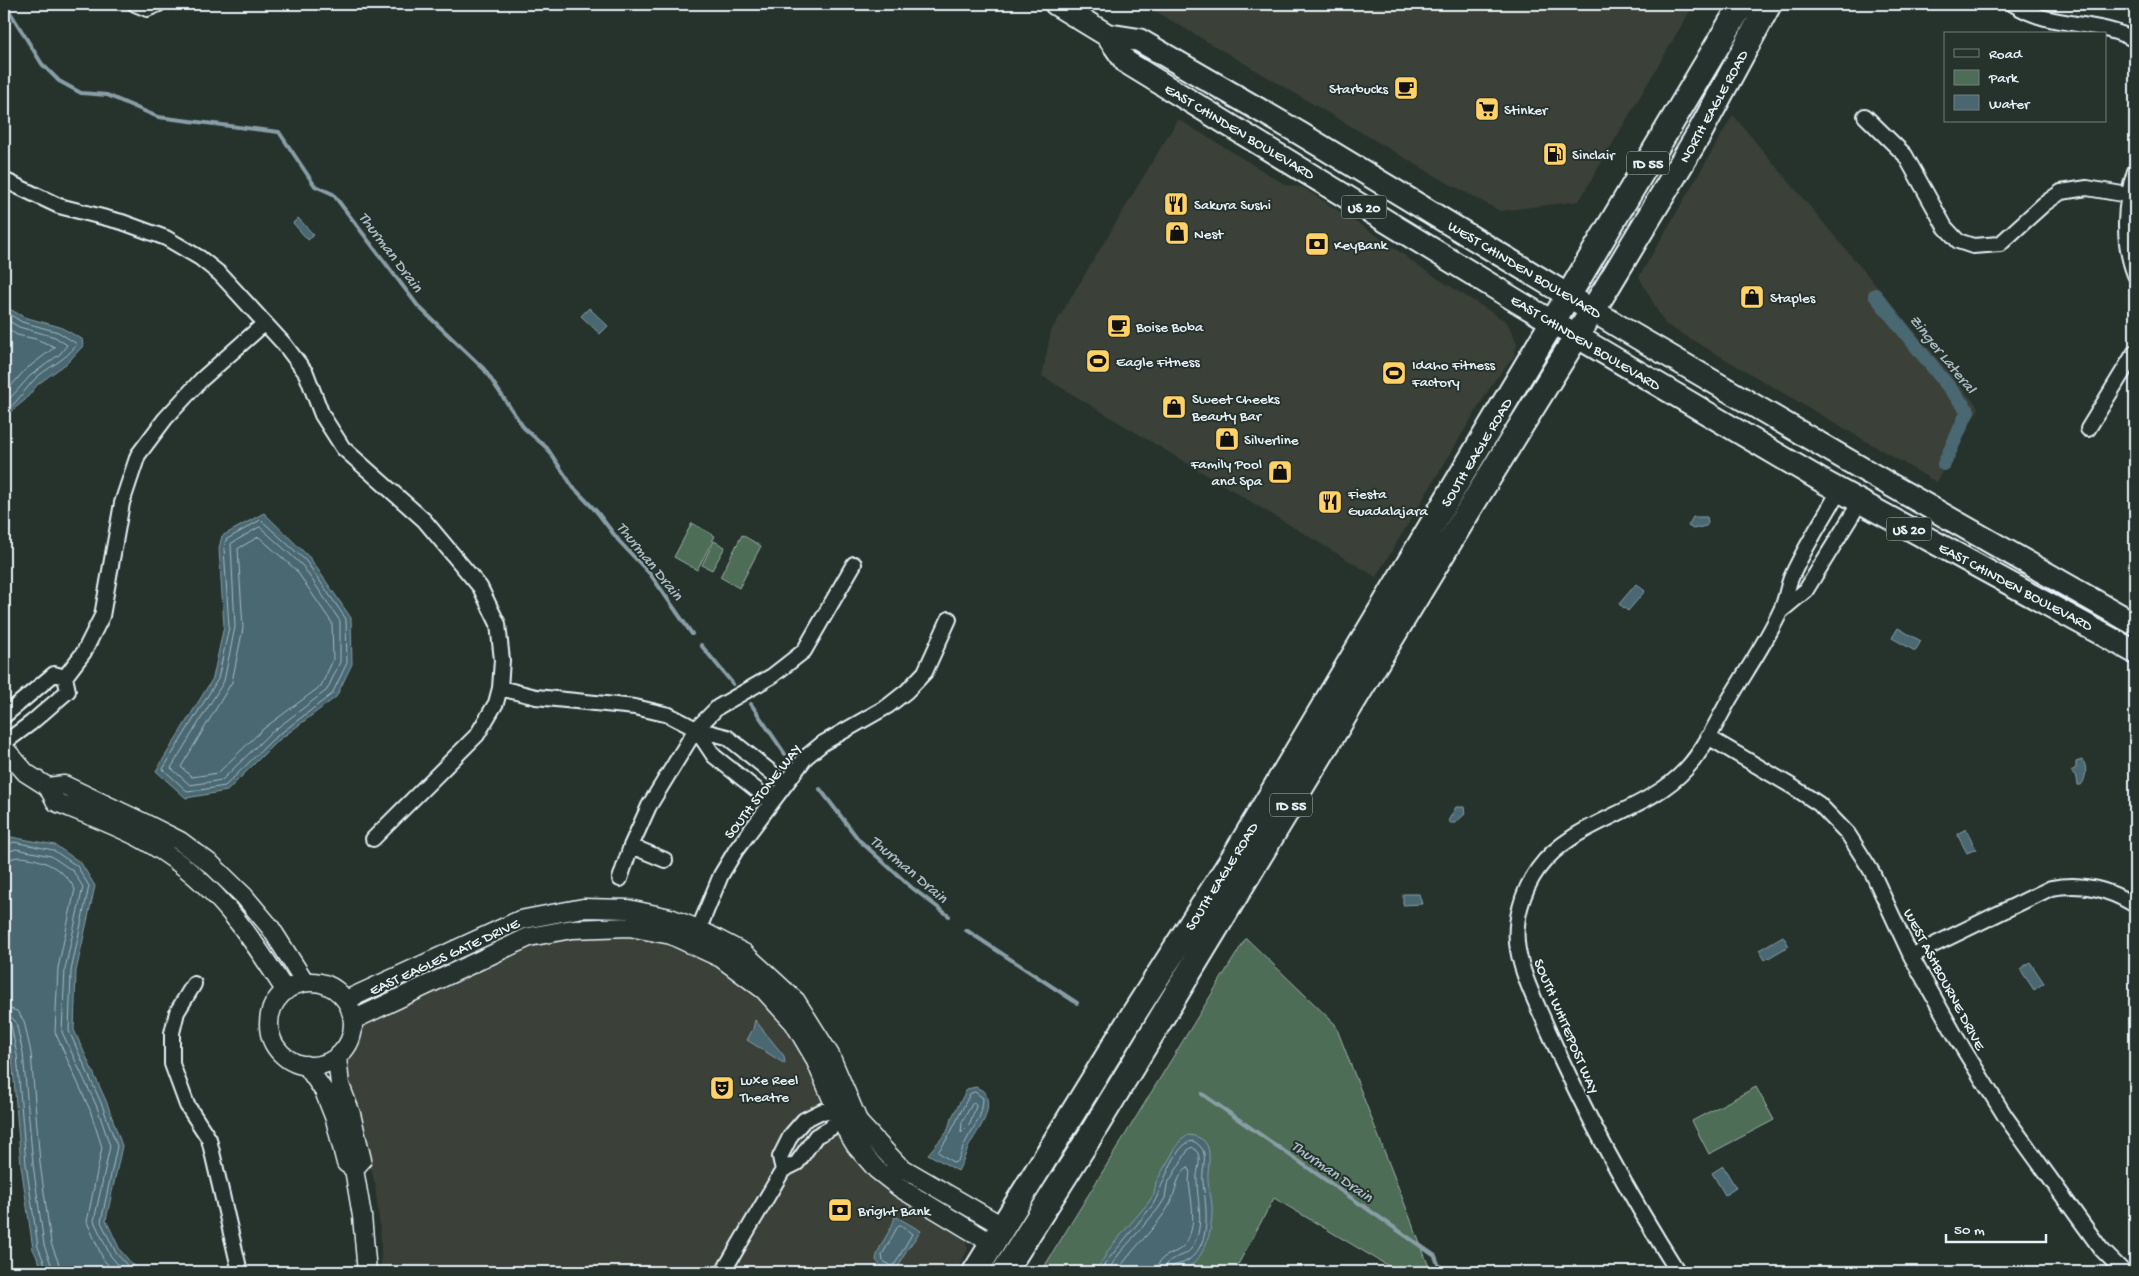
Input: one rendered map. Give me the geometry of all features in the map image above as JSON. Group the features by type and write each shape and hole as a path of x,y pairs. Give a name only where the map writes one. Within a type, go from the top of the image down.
{"highway":[{"name":"NORTH EAGLE ROAD","path":"1554,322 1742,4"},
{"name":"NORTH EAGLE ROAD","path":"1577,336 1699,134 1769,4"},
{"name":"SOUTH EAGLE ROAD","path":"975,1272 1245,839 1554,322"},
{"name":"SOUTH EAGLE ROAD","path":"1005,1270 1577,336"},
{"path":"1138,1055 1134,1047 1138,1028 1230,880 1245,852 1245,839"},
{"path":"1005,1270 1003,1259 1007,1248 1109,1081 1111,1073 1108,1059"}],"main road":[{"name":"EAST CHINDEN BOULEVARD","path":"1056,4 1107,35 1126,62 1577,336 1839,491 2135,652"},
{"name":"WEST CHINDEN BOULEVARD","path":"1107,35 1139,40 1286,125 1592,310 1938,514"},
{"path":"1174,92 1195,88 1252,121 1286,125"},
{"name":"EAST CHINDEN BOULEVARD","path":"1938,514 2135,624"}],"street":[{"path":"135,4 147,9 159,4"},
{"path":"2014,4 2039,17 2096,26 2135,40"},
{"path":"1865,116 1905,155 1945,227 1958,240 1973,246 1988,247 2000,244 2044,204 2061,192 2087,188 2128,195"},
{"path":"2135,171 2128,195 2127,242 2135,275"},
{"path":"4,180 59,206 122,222 166,238 200,258 220,274 266,323 306,373 322,415 343,448 424,520 480,587 498,624 502,660 500,688 496,703 477,735 373,839"},
{"path":"4,743 68,691 65,677 84,652 102,616 122,503 138,455 165,419 202,379 266,323"},
{"path":"2088,428 2135,352"},
{"name":"SOUTH WHITEPOST WAY","path":"1678,1272 1602,1143 1561,1059 1524,973 1518,948 1518,919 1525,892 1538,869 1555,850 1582,831 1632,808 1661,790 1687,768 1708,737 1782,610 1791,579 1839,491"},
{"name":"SOUTH WHITEPOST WAY","path":"1782,610 1806,590 1860,502"},
{"path":"620,879 631,846 649,806 696,728 718,707 772,676 804,651 854,564"},
{"name":"SOUTH STONE WAY","path":"695,938 721,875 736,850 806,757 823,743 888,706 907,691 925,672 949,619"},
{"path":"4,716 54,674 65,677"},
{"path":"500,688 536,697 643,709 669,715 696,728 726,737 786,784"},
{"path":"696,728 714,756 772,802"},
{"name":"WEST ASHBOURNE DRIVE","path":"1708,737 1819,804 1848,834 1872,872 1911,956 1956,1037 2005,1116 2102,1249 2124,1272"},
{"path":"4,748 26,773 48,787 56,802 139,838 171,857 200,881 230,909 285,990"},
{"path":"48,787 64,785 144,823 180,841 212,865 244,896 270,927 304,982"},
{"path":"631,846 665,860"},
{"path":"1911,956 2051,888 2071,884 2103,888 2135,905"},
{"name":"EAST EAGLES GATE DRIVE","path":"346,1000 520,920 582,908 628,909 670,918 695,938"},
{"name":"EAST EAGLES GATE DRIVE","path":"353,1020 529,937 572,929 629,927 695,938 744,953 796,1001 830,1055 846,1112 859,1123 899,1166 998,1235"},
{"path":"304,982 317,982 328,985 338,991 346,1000 353,1020 352,1034 347,1047 337,1057 325,1064 306,1066 287,1058 278,1049 272,1038 269,1025 271,1012 276,1000 285,990 304,982"},
{"path":"194,984 177,1012 172,1033 172,1064 187,1105 209,1139 240,1272"},
{"path":"337,1057 340,1085 351,1114 362,1160 354,1168"},
{"path":"306,1066 324,1091 335,1119 346,1163 354,1168 362,1216 367,1272"},
{"path":"782,1170 780,1157 791,1135 804,1120 822,1111 846,1112"},
{"path":"723,1272 782,1170 797,1163 816,1136 831,1128 846,1112"}],"shaded area":[{"path":"1143,4 1694,4 1579,201 1500,211 1439,178"},
{"path":"1733,115 1979,408 1936,482 1665,324 1639,277"},
{"path":"1178,119 1286,185 1302,187 1388,243 1418,266 1507,322 1517,343 1514,357 1494,381 1376,577 1042,376 1051,331"},
{"path":"596,933 642,937 709,961 741,981 771,1010 793,1040 808,1067 841,1138 964,1237 968,1249 956,1272 381,1272 381,1238 375,1184 358,1118 346,1085 344,1066 349,1051 360,1030 376,1013 518,949 560,937"}],"green space":[{"path":"692,523 715,536 697,570 674,557"},
{"path":"742,535 761,546 739,588 720,577"},
{"path":"714,541 725,547 712,570 702,565"},
{"path":"1246,938 1335,1024 1431,1272 1394,1272 1395,1270 1274,1198 1234,1272 1041,1272"},
{"path":"1756,1087 1774,1120 1709,1154 1692,1121"}],"water":[{"path":"298,218 314,235 308,240 293,223"},
{"path":"4,306 24,317 60,327 82,339 83,346 67,363 38,384 25,400 4,417"},
{"path":"589,308 608,326 600,334 581,316"},
{"path":"264,513 310,558 351,618 352,664 336,697 275,743 227,791 186,798 156,771 213,678 224,626 219,548 222,536"},
{"path":"1693,517 1707,517 1708,523 1706,526 1693,529 1688,526"},
{"path":"1636,584 1645,591 1628,611 1619,604"},
{"path":"1898,628 1921,641 1915,651 1892,638"},
{"path":"2082,760 2086,769 2085,776 2083,783 2078,785 2077,778 2071,771 2076,768 2076,762"},
{"path":"1456,807 1464,807 1465,814 1455,823 1451,823 1448,821"},
{"path":"1966,829 1976,849 1967,853 1957,834"},
{"path":"11,837 55,845 81,863 95,886 76,971 74,1030 107,1103 122,1146 106,1220 120,1250 139,1272 44,1272 33,1249 21,1165 12,1056 4,1015 4,844"},
{"path":"1403,894 1419,894 1422,904 1403,905"},
{"path":"1783,936 1789,946 1765,960 1759,950"},
{"path":"2030,962 2044,983 2034,990 2020,969"},
{"path":"755,1020 784,1056 785,1064 747,1040"},
{"path":"976,1087 985,1092 988,1107 984,1120 969,1146 958,1171 928,1154 947,1132 951,1119 967,1089"},
{"path":"1188,1135 1204,1141 1209,1152 1208,1180 1212,1203 1210,1231 1205,1247 1196,1261 1190,1266 1169,1271 1139,1273 1083,1272 1094,1270 1101,1263 1110,1248 1148,1203 1154,1194 1156,1182 1179,1142"},
{"path":"1723,1166 1736,1188 1725,1195 1712,1173"},
{"path":"895,1216 921,1231 906,1251 898,1268 889,1270 883,1268 876,1260 879,1249"}],"waterway":[{"name":"Thurman Drain","path":"5,4 42,64 59,81 81,93 107,95 158,117 279,132 315,186 333,194 418,306 484,369 524,428 547,448 573,487 651,575 692,634"},
{"name":"Zinger Lateral","path":"1875,295 1968,411 1944,464"},
{"name":"Thurman Drain","path":"701,645 733,684"},
{"name":"Thurman Drain","path":"751,704 785,754"},
{"name":"Thurman Drain","path":"820,789 859,840 911,887 949,916"},
{"name":"Thurman Drain","path":"966,930 1077,1003"},
{"name":"Thurman Drain","path":"1202,1094 1435,1256 1441,1272"}],"place":[{"name":"Starbucks","path":"1406,88"},
{"name":"Stinker","path":"1487,109"},
{"name":"Sinclair","path":"1555,154"},
{"name":"Sakura Sushi","path":"1176,204"},
{"name":"Nest","path":"1177,233"},
{"name":"KeyBank","path":"1317,244"},
{"name":"Staples","path":"1752,297"},
{"name":"Boise Boba","path":"1119,326"},
{"name":"Eagle Fitness","path":"1098,361"},
{"name":"Idaho Fitness Factory","path":"1394,373"},
{"name":"Sweet Cheeks Beauty Bar","path":"1174,407"},
{"name":"Silverline","path":"1227,439"},
{"name":"Family Pool and Spa","path":"1280,472"},
{"name":"Fiesta Guadalajara","path":"1330,502"},
{"name":"Luxe Reel Theatre","path":"722,1088"},
{"name":"Bright Bank","path":"840,1210"}]}
